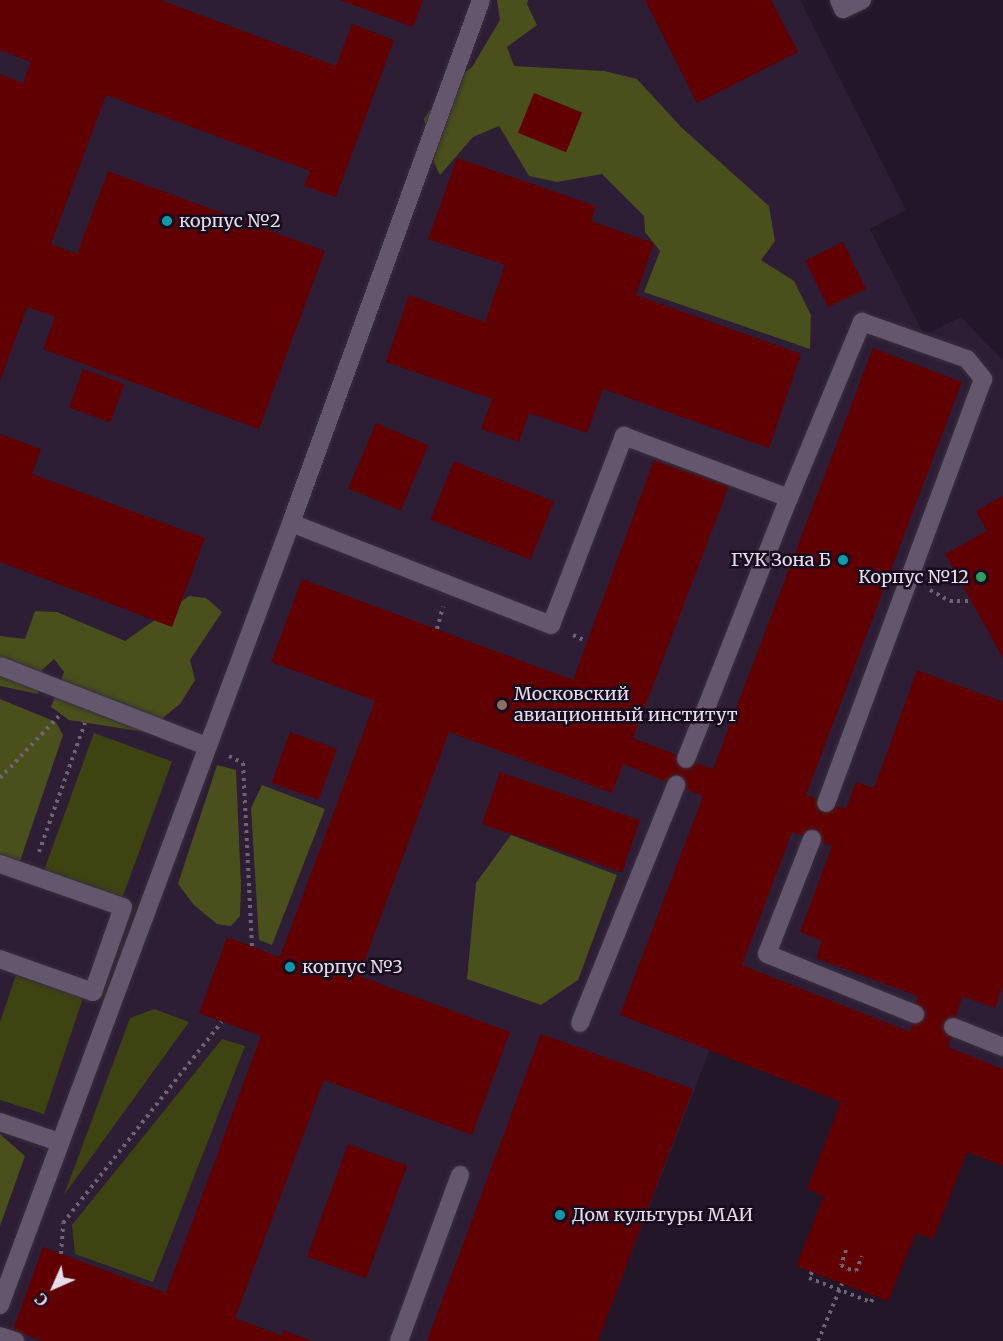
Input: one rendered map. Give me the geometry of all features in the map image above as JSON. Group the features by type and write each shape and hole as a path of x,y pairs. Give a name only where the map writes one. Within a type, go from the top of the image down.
{"street":[{"path":"0,1305 206,746 291,523 481,0"},
{"path":"839,0 843,9 862,0"},
{"path":"686,759 789,498 862,322 966,359 984,378 826,803"},
{"path":"291,523 551,625 624,436 789,498"},
{"path":"0,666 206,746"},
{"path":"580,1023 676,785"},
{"path":"812,839 767,954 915,1014"},
{"path":"0,864 123,907 93,992 0,960"},
{"path":"953,1027 1003,1047"},
{"path":"0,1122 60,1142"},
{"path":"399,1341 460,1175"},
{"path":"0,1336 15,1341"}],"path":[{"path":"908,579 950,601 971,601"},
{"path":"0,778 56,722 71,695"},
{"path":"31,875 92,703"},
{"path":"206,746 243,763 252,947"},
{"path":"62,1254 63,1223 222,1022"},
{"path":"846,1250 841,1265 848,1269 856,1271 862,1256"},
{"path":"812,1272 809,1278 872,1302 874,1296"},
{"path":"818,1341 842,1284"}],"shaded area":[{"name":"Московский авиационный институт","path":"0,0 800,0 906,210 870,229 924,335 961,317 1003,360 1003,1166 967,1152 933,1239 916,1233 856,1235 815,1219 824,1196 807,1189 841,1102 710,1049 598,1341 0,1341"}],"green space":[{"path":"497,0 528,0 527,4 537,25 507,47 514,66 604,71 637,79 681,127 769,206 775,241 761,260 794,281 811,315 810,349 644,292 660,251 645,232 644,216 602,174 557,182 529,176 499,126 473,137 440,175 434,163 424,119 444,88 472,67 500,20"},
{"path":"189,596 206,598 222,612 190,660 195,680 180,704 145,732 69,720 51,707 64,672 54,659 42,670 38,694 0,686 0,636 25,639 35,611 57,612 125,641"},
{"path":"0,699 56,722 63,735 17,870 0,864"},
{"path":"94,733 172,761 119,907 41,879"},
{"path":"217,765 236,770 241,886 240,916 231,926 217,924 194,905 178,884"},
{"path":"262,785 325,809 272,945 259,940 251,808"},
{"path":"511,835 617,875 578,980 541,1005 467,979 476,883"},
{"path":"19,966 86,989 44,1114 0,1100 0,1022"},
{"path":"154,1009 189,1022 64,1195 130,1018"},
{"path":"222,1039 245,1046 153,1282 75,1254 72,1225"},
{"path":"0,1134 25,1156 0,1226"}],"building":[{"name":"корпус №2","path":"0,0 161,0 336,66 352,24 394,40 336,197 304,186 310,171 106,95 51,244 77,254 108,171 325,251 259,429 43,349 55,317 27,307 0,381 0,74 23,83 31,62 0,50"},
{"path":"340,0 423,0 413,27"},
{"path":"645,0 771,0 798,52 697,103"},
{"path":"534,93 582,112 566,152 518,133"},
{"path":"457,158 596,206 591,221 654,243 636,295 801,354 769,448 603,389 587,433 529,413 519,442 481,429 492,399 386,362 409,295 485,322 505,265 428,239"},
{"path":"843,242 866,289 828,307 805,260"},
{"path":"873,348 962,382 806,795 846,809 856,782 874,788 917,670 1003,702 1003,986 995,1008 962,996 948,1047 1003,1069 1003,1166 967,1152 933,1239 916,1233 888,1301 796,1266 824,1196 807,1189 841,1102 620,1015 703,796 623,764 612,793 449,732 359,976 510,1032 472,1135 324,1080 235,1318 282,1336 283,1330 312,1341 43,1341 13,1330 43,1247 166,1293 261,1036 199,1013 227,937 280,957 375,701 271,662 302,579 573,680 654,460 729,486 633,738 713,769","holes":["792,832 832,846 800,932 822,941 816,958 918,996 910,1032 742,965"]},
{"path":"83,369 124,384 110,423 69,408"},
{"path":"376,423 428,445 401,511 348,488"},
{"path":"0,434 41,449 32,474 205,538 172,627 0,562"},
{"path":"454,461 554,501 531,560 430,519"},
{"name":"Корпус №12","path":"1003,496 1003,658 945,554 987,531 976,511"},
{"path":"290,732 337,749 319,800 272,783"},
{"path":"500,772 640,820 622,872 482,824"},
{"name":"Дом культуры МАИ","path":"541,1034 693,1089 598,1341 427,1341"},
{"path":"348,1144 407,1166 366,1278 307,1257"}],"place":[{"name":"корпус №2","path":"167,221"},
{"name":"ГУК Зона Б","path":"843,560"},
{"name":"Корпус №12","path":"981,577"},
{"name":"Московский авиационный институт","path":"502,705"},
{"name":"корпус №3","path":"290,967"},
{"name":"Дом культуры МАИ","path":"560,1215"}]}
